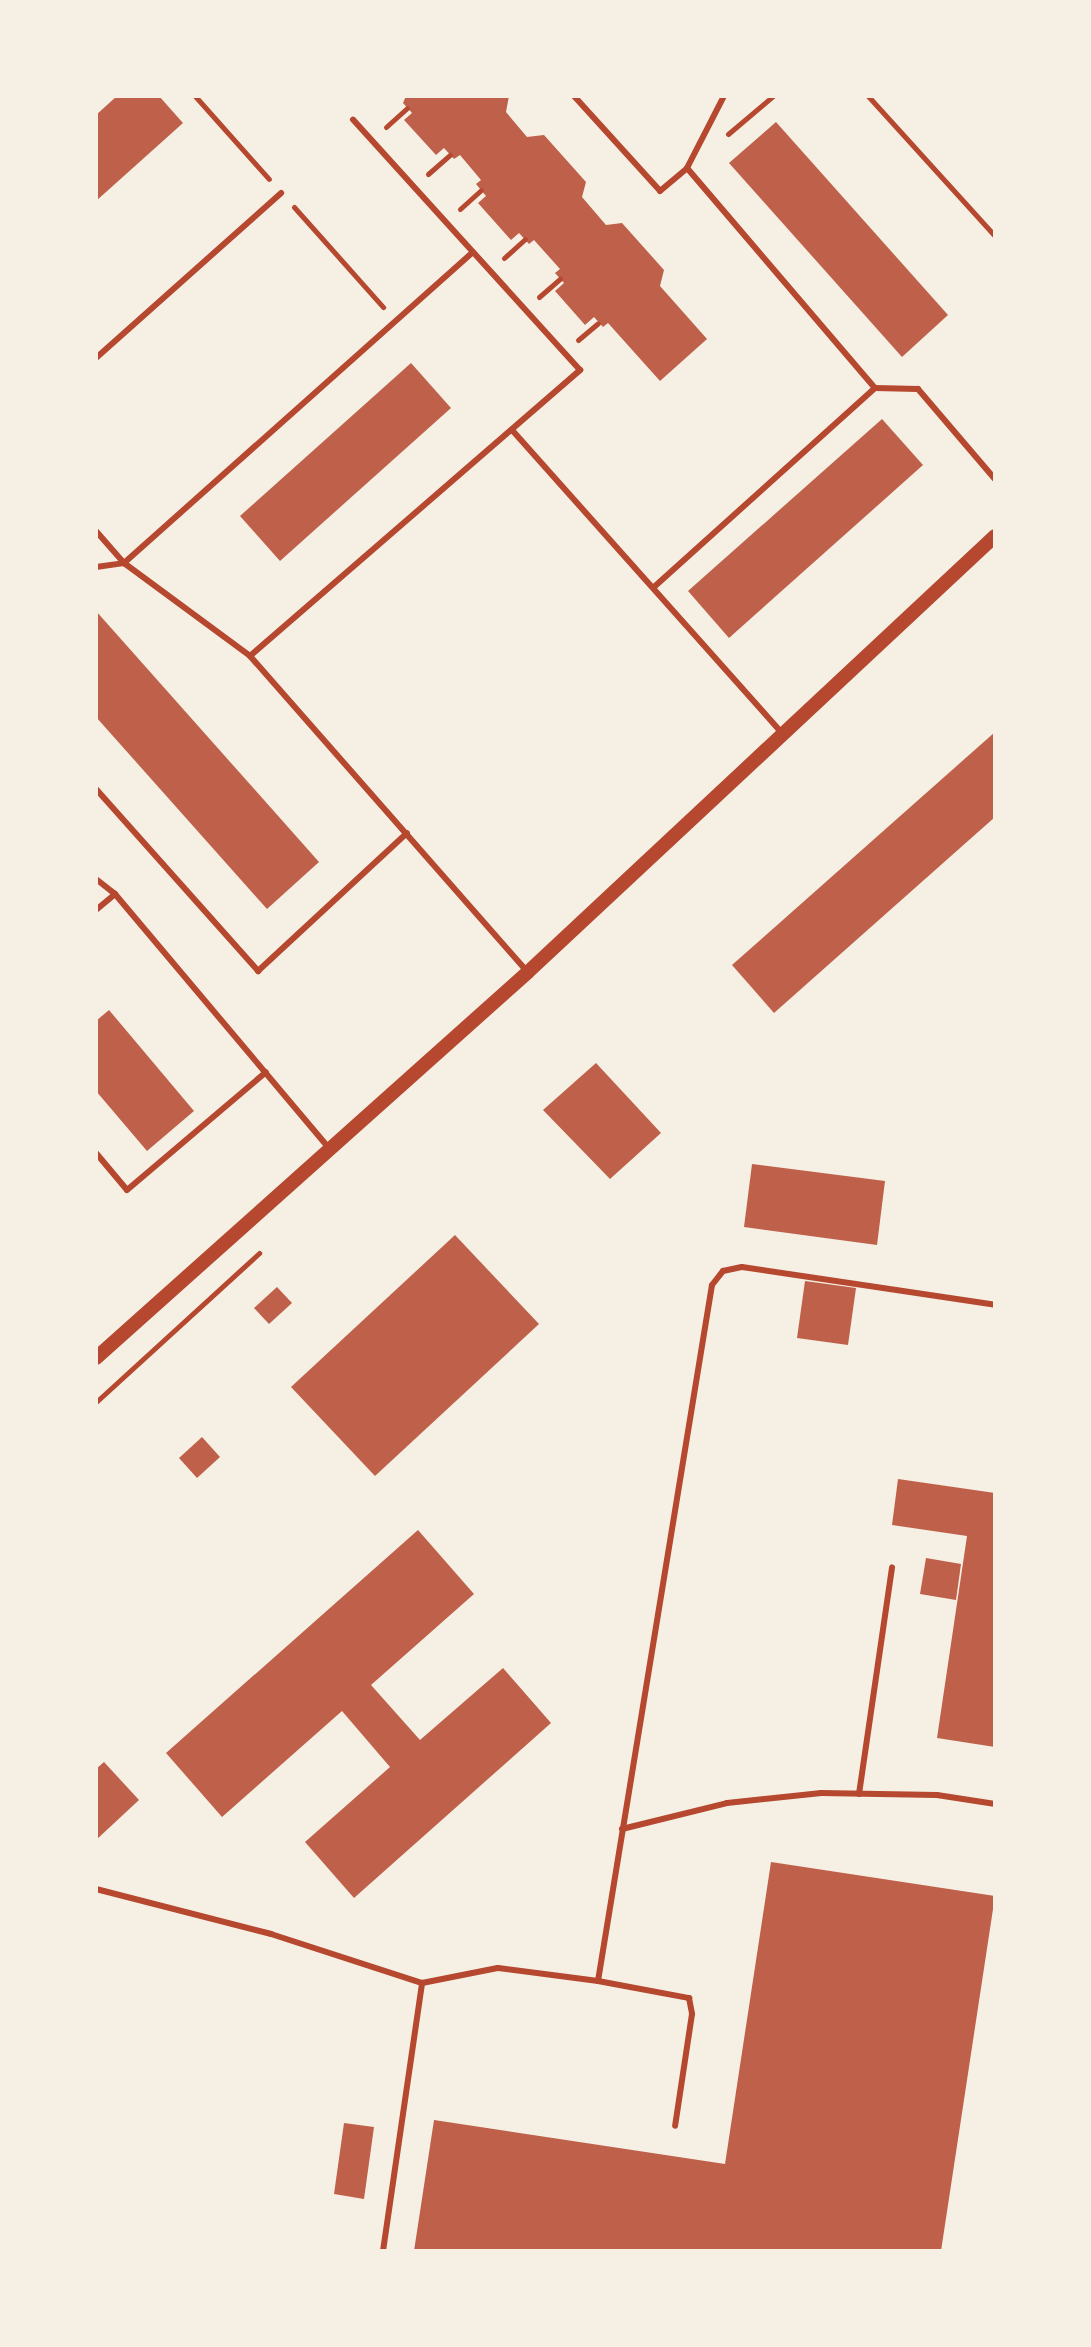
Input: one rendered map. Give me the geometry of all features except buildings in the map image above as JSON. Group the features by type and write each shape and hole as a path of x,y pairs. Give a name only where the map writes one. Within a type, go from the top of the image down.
{"street":[{"path":"96,1358 528,972 781,732 995,536"}],"lane":[{"path":"574,96 660,191 687,168 724,96"},
{"path":"250,656 580,370 353,120"},
{"path":"687,168 875,388"},
{"path":"96,358 281,193"},
{"path":"96,567 124,563 473,252"},
{"path":"654,587 875,388 918,389 995,479"},
{"path":"512,430 781,732"},
{"path":"96,531 124,563 250,656 528,972"},
{"path":"96,789 258,971 407,833"},
{"path":"96,879 115,894 330,1149"},
{"path":"96,910 115,894"},
{"path":"96,1153 127,1190 266,1072"},
{"path":"598,1981 712,1285 723,1271 742,1267 995,1305"},
{"path":"859,1794 892,1567"},
{"path":"622,1829 727,1803 859,1794 937,1795 995,1804"},
{"path":"96,1889 271,1934 422,1983 498,1968 676,1992 689,1998 692,2014 675,2126"},
{"path":"383,2251 422,1983"}],"path":[{"path":"868,96 995,236"},
{"path":"386,127 407,108"},
{"path":"428,174 450,155"},
{"path":"460,209 481,190"},
{"path":"504,258 525,239"},
{"path":"539,297 560,279"},
{"path":"578,340 598,323"},
{"path":"96,1402 259,1253"}]}
